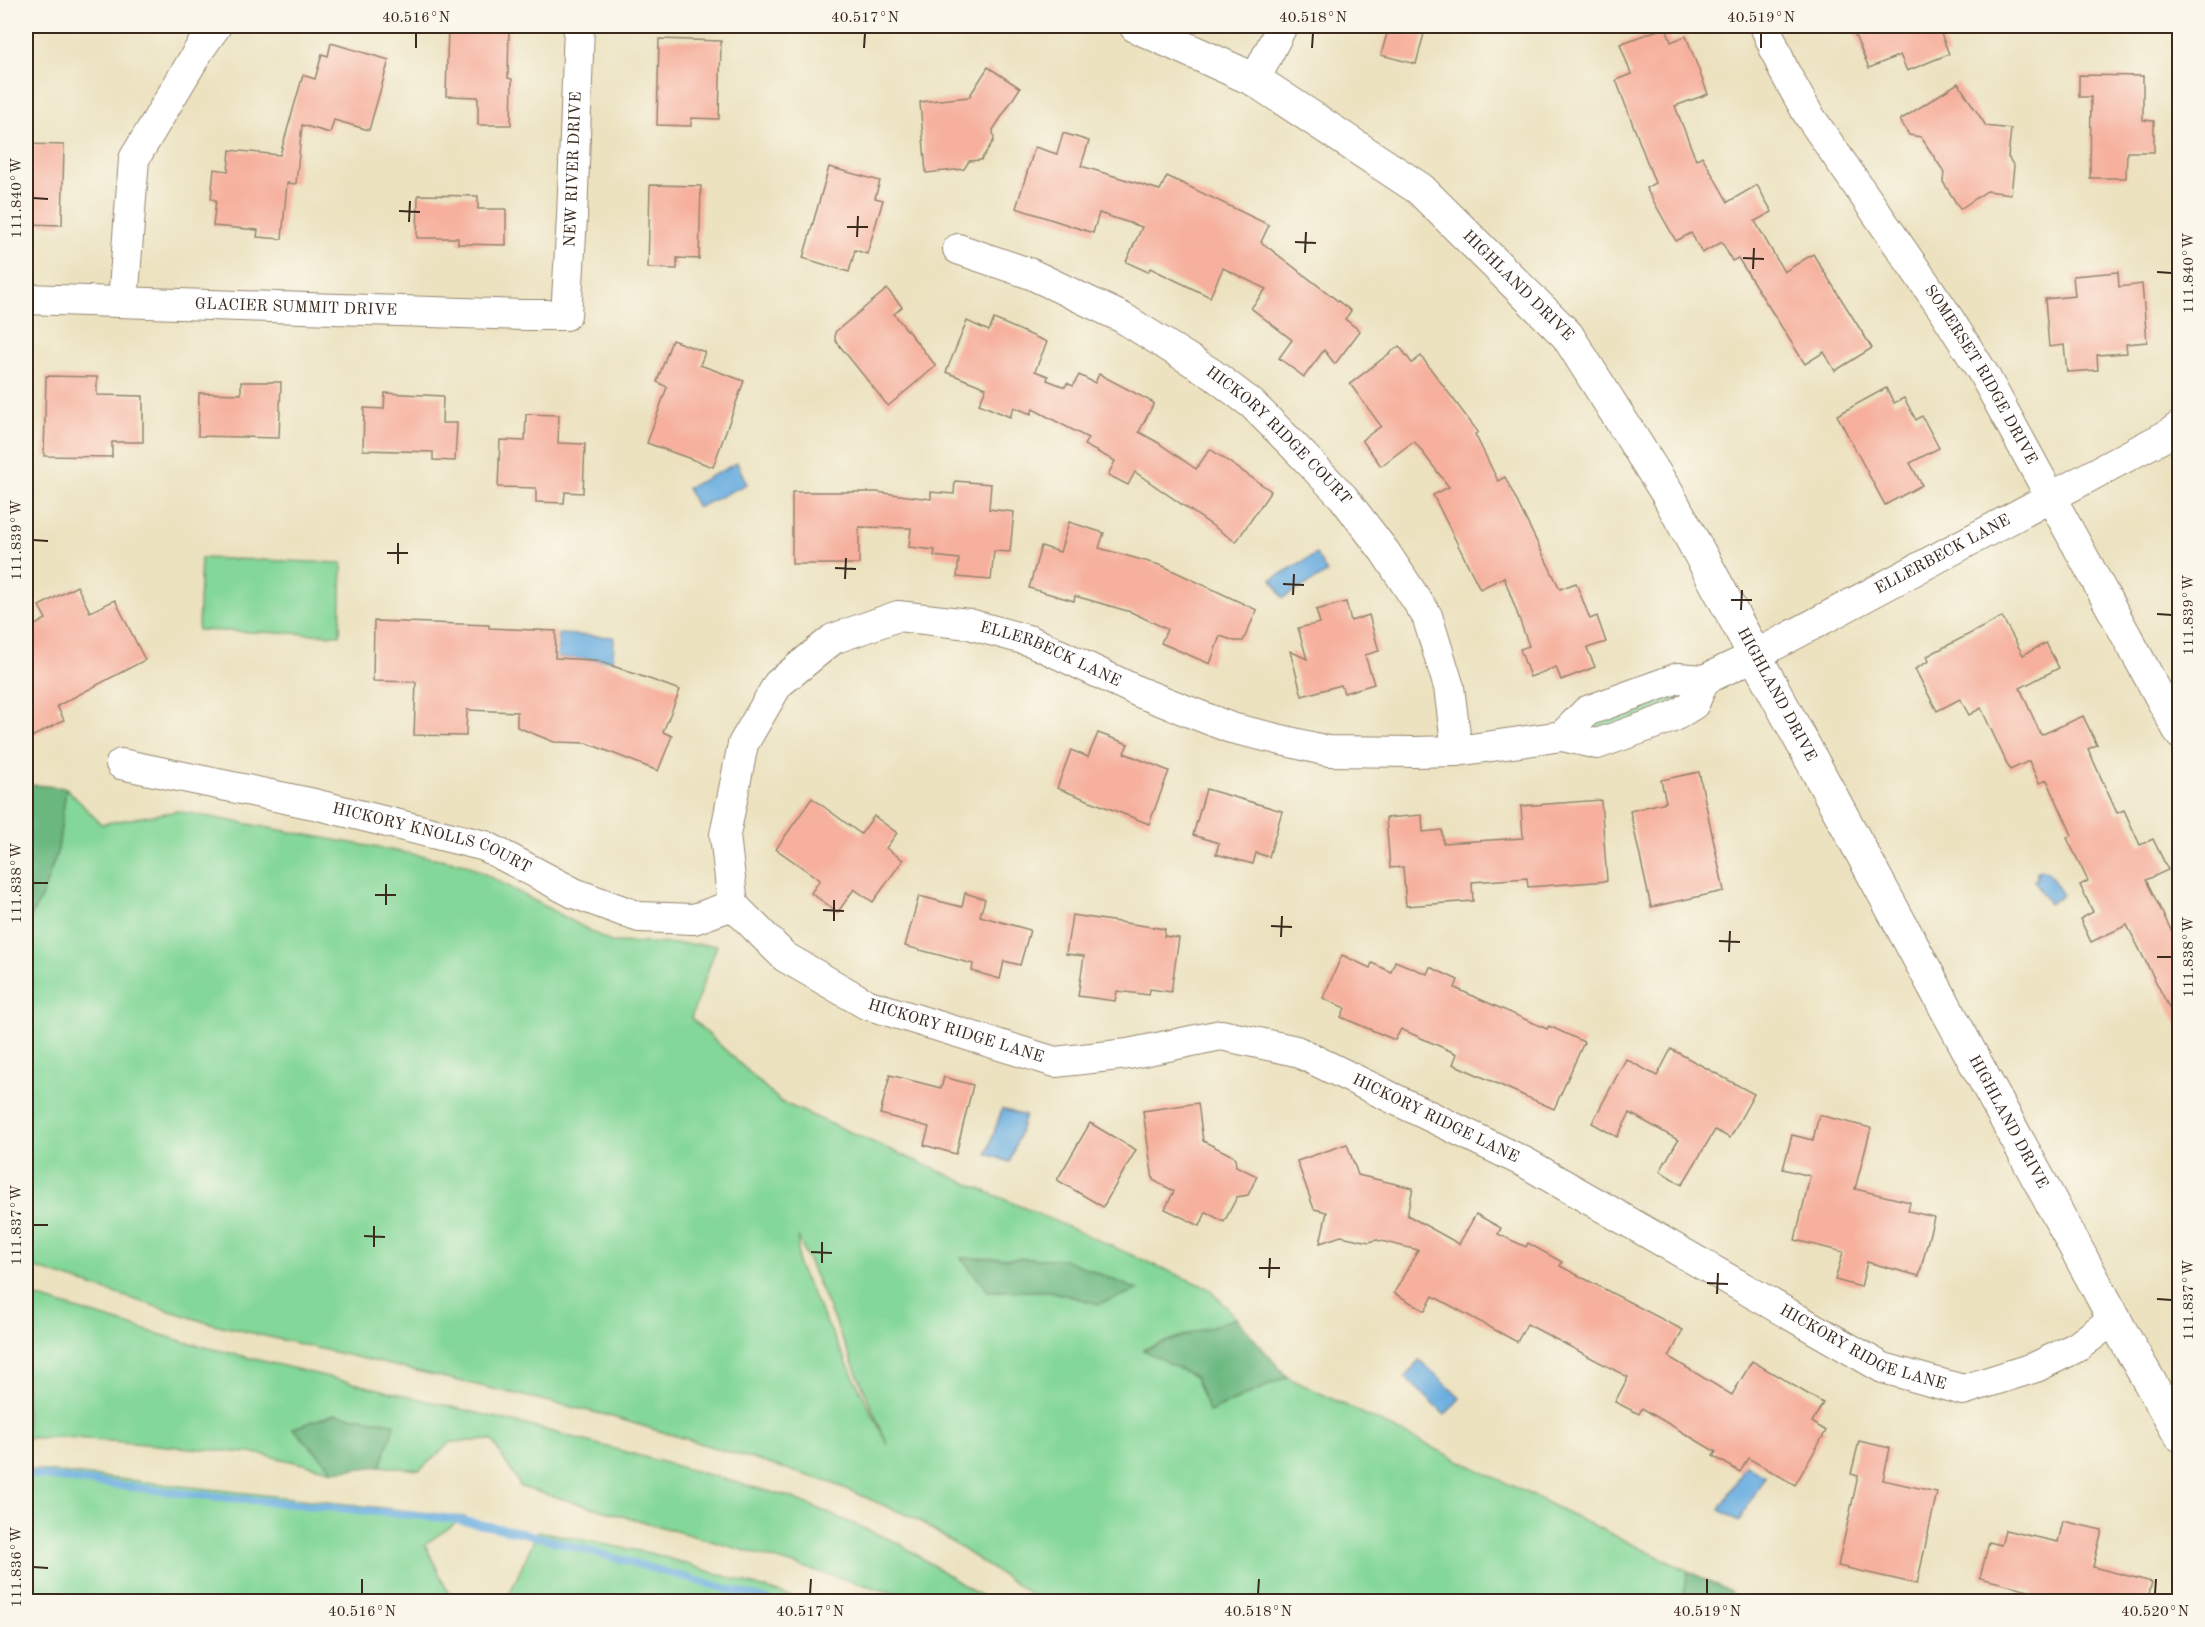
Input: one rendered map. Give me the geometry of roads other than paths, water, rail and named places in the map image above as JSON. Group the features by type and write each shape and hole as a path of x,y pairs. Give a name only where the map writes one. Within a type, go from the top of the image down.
{"street":[{"path":"123,302 134,159 199,50 216,26"},
{"name":"NEW RIVER DRIVE","path":"566,315 579,26"},
{"name":"HIGHLAND DRIVE","path":"1136,26 1255,80 1420,189 1568,335 1667,493 2180,1436"},
{"path":"1255,80 1282,26"},
{"name":"SOMERSET RIDGE DRIVE","path":"1765,26 1784,71 1808,114 1971,354 2180,734"},
{"name":"HICKORY RIDGE COURT","path":"958,249 1030,274 1123,318 1211,373 1252,404 1289,441 1343,497 1385,552 1427,616 1449,687 1457,751"},
{"name":"GLACIER SUMMIT DRIVE","path":"26,299 566,315"},
{"name":"ELLERBECK LANE","path":"733,905 725,834 743,744 778,684 833,639 898,616 969,624 1031,641 1139,692 1231,728 1328,751 1414,753 1457,751 1562,736 1587,711 1678,678 1704,680 1754,656 2052,498 2180,426"},
{"name":"HICKORY KNOLLS COURT","path":"121,764 314,804 485,846 574,892 639,917 694,919 733,905"},
{"name":"HICKORY RIDGE LANE","path":"733,905 785,957 866,1004 1055,1062 1128,1054 1221,1035 1296,1051 1526,1163 1883,1368 1963,1390 2036,1367 2077,1347 2115,1318"}],"water":[{"path":"737,463 747,484 697,508 687,488"},
{"path":"1316,554 1327,573 1283,598 1272,579"},
{"path":"559,634 614,637 613,660 557,658"},
{"path":"2037,871 2047,871 2063,895 2049,904 2034,880 2037,878"},
{"path":"1002,1109 1025,1116 1010,1162 987,1154"},
{"path":"1420,1360 1460,1398 1445,1415 1405,1377"},
{"path":"1746,1465 1765,1476 1739,1521 1720,1510"}],"waterway":[{"path":"26,1474 189,1494 453,1519 524,1533 775,1602"}]}
